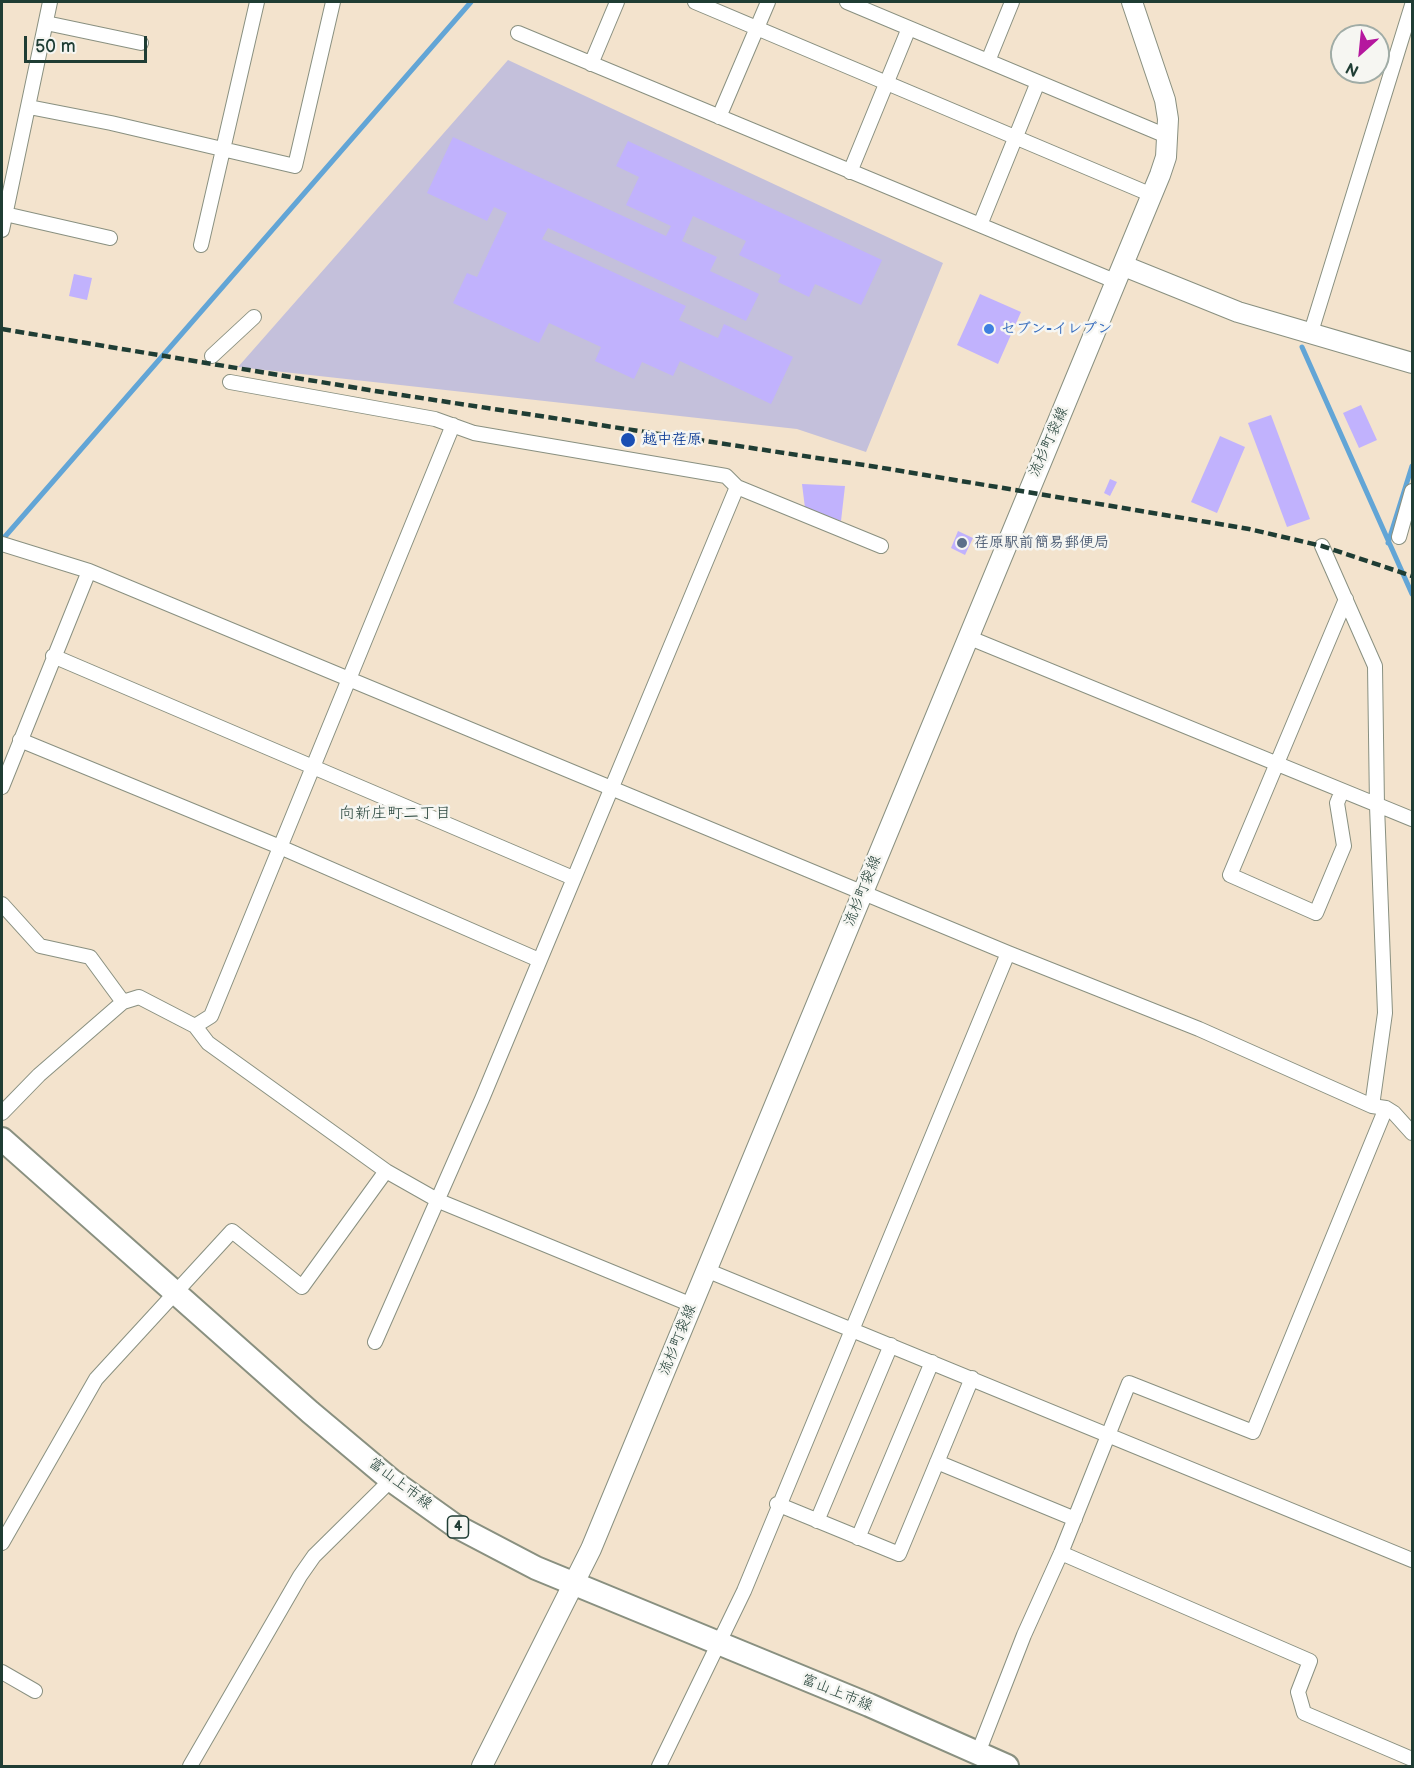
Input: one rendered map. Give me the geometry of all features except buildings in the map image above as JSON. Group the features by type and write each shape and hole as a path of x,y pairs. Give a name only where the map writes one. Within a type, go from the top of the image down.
{"main road":[{"name":"流杉町袋線","path":"482,1767 574,1585 970,638 1026,494 1120,274 1166,157 1169,137 1165,100 1132,2"},
{"path":"1120,274 1238,312 1413,363"},
{"name":"富山上市線","path":"2,1139 176,1295 391,1480 454,1524 506,1553 574,1585 719,1643 1007,1767"}],"street":[{"path":"2,230 51,2"},
{"path":"201,245 257,2"},
{"path":"29,107 295,166 333,2"},
{"path":"591,64 617,2"},
{"path":"695,2 1016,135 1152,195"},
{"path":"719,117 768,2"},
{"path":"847,2 880,8 909,28 1169,137"},
{"path":"988,61 1012,2"},
{"path":"1311,333 1413,5"},
{"path":"46,23 141,43"},
{"path":"850,172 909,28"},
{"path":"518,33 980,225 1120,274"},
{"path":"980,225 1038,82"},
{"path":"5,214 110,238"},
{"path":"212,356 254,317"},
{"path":"230,382 435,418 474,433 726,476 737,487 881,546"},
{"path":"195,1026 211,1016 453,425"},
{"path":"375,1342 439,1201 737,487"},
{"path":"1399,537 1413,491"},
{"path":"2,544 89,571 1008,953 1199,1029 1394,1113 1413,1132"},
{"path":"978,1753 1024,1635 1076,1519 1129,1383 1253,1432 1379,1107 1385,1013 1377,806 1375,666 1322,546"},
{"path":"2,788 89,571"},
{"path":"1342,791 1337,803 1344,846 1316,913 1230,875 1346,599"},
{"path":"970,638 1413,819"},
{"path":"53,656 573,878"},
{"path":"20,740 280,847 539,960"},
{"path":"2,904 40,946 90,957 123,1002"},
{"path":"659,1767 719,1643 1008,953"},
{"path":"2,1113 39,1075 123,1002 139,997 195,1026 208,1043 386,1171 439,1201 692,1305"},
{"path":"2,1543 96,1379 176,1295 232,1231 302,1287 386,1171"},
{"path":"706,1270 1413,1560"},
{"path":"817,1521 891,1346"},
{"path":"858,1538 932,1362"},
{"path":"777,1504 899,1554 972,1378"},
{"path":"938,1462 1076,1519"},
{"path":"190,1767 300,1576 314,1556 391,1480"},
{"path":"1061,1553 1310,1661 1298,1692 1304,1713 1413,1759"},
{"path":"2,1672 35,1691"}],"shaded area":[{"path":"508,60 943,263 866,452 797,429 238,367"}],"waterway":[{"path":"2,540 471,2"},
{"path":"1302,347 1412,594"},
{"path":"1388,543 1412,466"}],"railway":[{"path":"2,329 375,391 877,467 1249,529 1322,546 1412,576"}],"place":[{"name":"セブン-イレブン","path":"989,329"},
{"name":"越中荏原","path":"628,440"},
{"name":"荏原駅前簡易郵便局","path":"962,543"}],"district":[{"name":"向新庄町二丁目","path":"395,814"}]}
